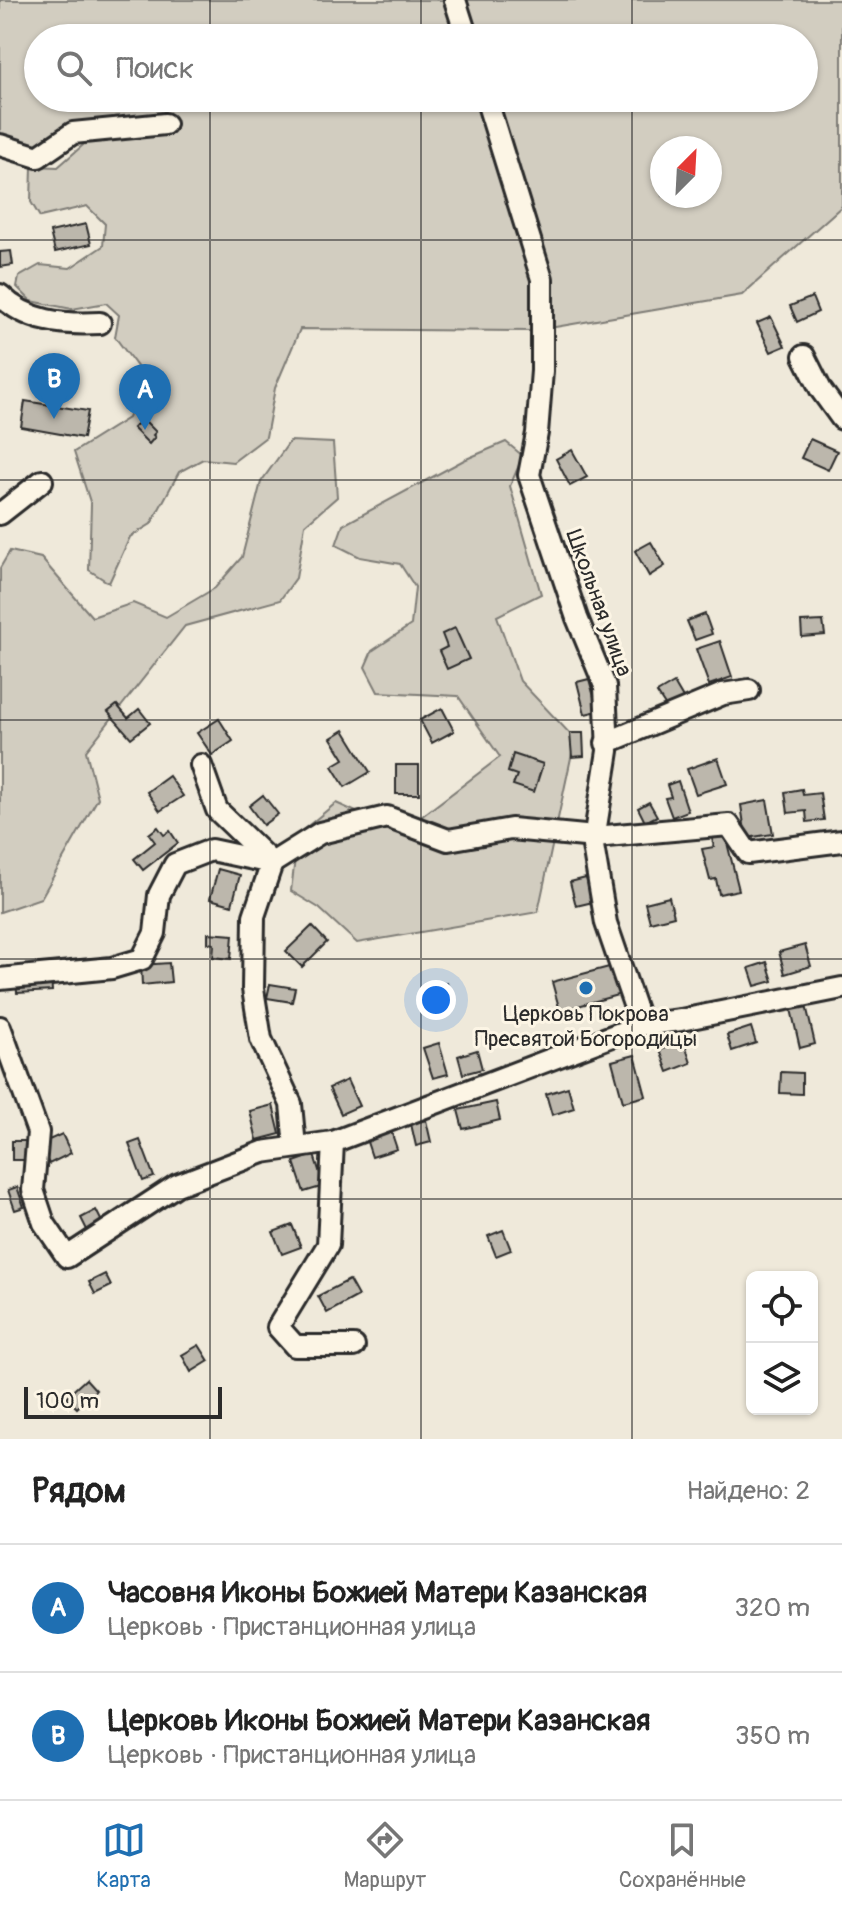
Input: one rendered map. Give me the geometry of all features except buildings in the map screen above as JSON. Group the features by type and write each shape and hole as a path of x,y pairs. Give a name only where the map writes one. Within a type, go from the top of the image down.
{"street":[{"path":"455,0 463,24"},
{"name":"Школьная улица","path":"490,112 542,279 542,371 537,433 529,475 577,618 605,686 608,751 593,846 606,923 641,1025"},
{"path":"0,145 38,157 73,133 165,124"},
{"path":"0,295 23,314 67,325 100,323"},
{"path":"804,356 821,390 842,419"},
{"path":"0,514 42,481"},
{"path":"606,743 723,694 749,690"},
{"path":"201,765 217,810 272,863"},
{"path":"295,1147 291,1104 261,1039 253,989 254,916 272,863 320,833 387,817 448,840 511,829 595,837 729,825 748,853 842,841"},
{"path":"0,979 112,968 142,959 155,933 159,895 175,864 211,850 272,863"},
{"path":"0,1027 38,1132 33,1190 44,1223 67,1257 177,1185 263,1152 333,1142 641,1025 842,988"},
{"path":"333,1142 328,1245 278,1327 295,1346 354,1346"}],"shaded area":[{"path":"0,0 842,0 842,206 742,295 532,331 300,329 275,388 266,437 233,462 203,459 179,472 151,524 130,537 109,583 89,570 91,505 74,452 128,418 144,376 115,337 119,315 106,303 72,309 31,301 17,287 19,277 40,265 70,268 103,246 105,224 87,206 40,217 31,202 32,166 58,167 90,139 135,133 172,133 173,118 148,117 37,147 0,138"},
{"path":"290,441 333,443 337,497 305,525 296,578 280,600 185,626 86,751 98,798 41,898 0,912 0,568 10,551 41,558 92,617 133,603 166,617 215,588 242,557 261,482"},
{"path":"506,442 523,456 510,486 541,594 497,616 520,681 575,739 538,912 357,943 319,908 291,891 298,834 336,803 401,832 500,757 458,696 378,692 365,667 372,651 411,625 415,587 400,564 360,557 336,545 343,525 464,460"}],"place":[{"name":"Церковь Иконы Божией Матери Казанская","path":"54,419"},
{"name":"Часовня Иконы Божией Матери Казанская","path":"145,430"},
{"name":"Церковь Покрова Пресвятой Богородицы","path":"586,988"}]}
